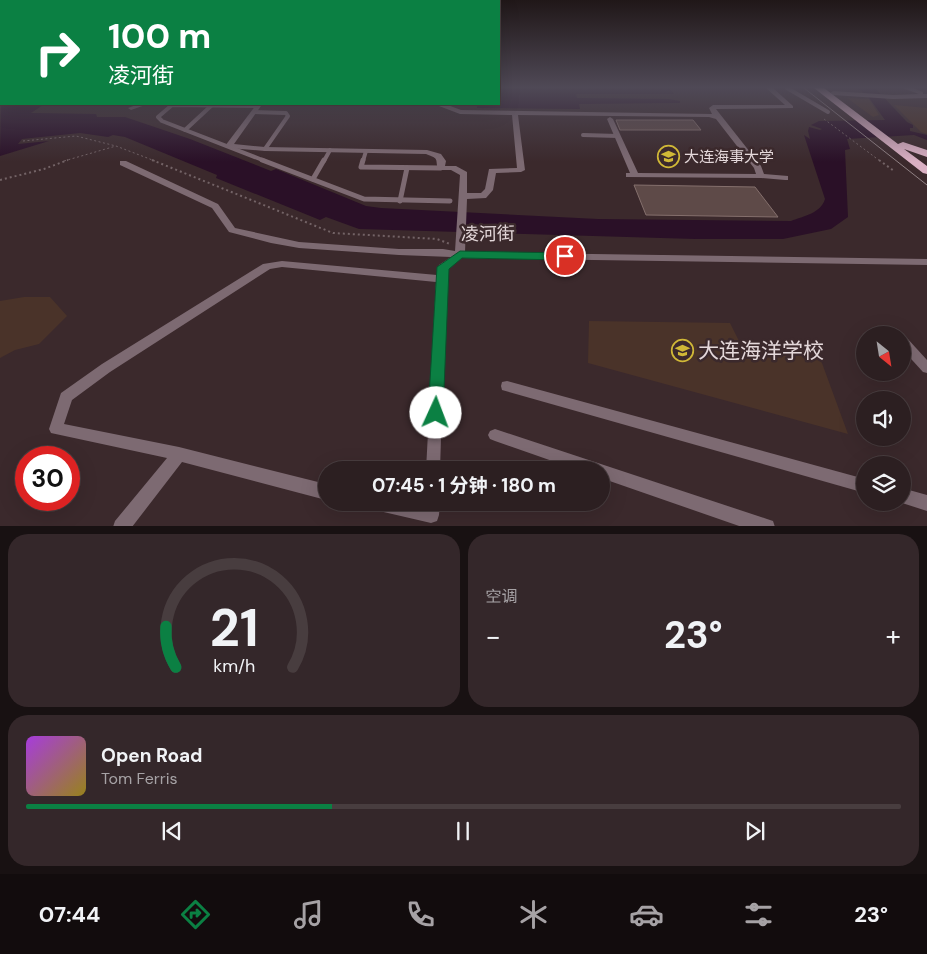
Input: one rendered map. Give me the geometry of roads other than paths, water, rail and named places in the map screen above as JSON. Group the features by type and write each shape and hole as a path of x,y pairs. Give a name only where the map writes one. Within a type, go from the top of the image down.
{"highway":[{"path":"851,113 927,162"},
{"path":"860,113 898,143 927,171"},
{"path":"898,143 927,154"}],"street":[{"path":"228,146 253,113"},
{"path":"490,113 710,115 718,118"},
{"path":"462,200 483,196 490,190 492,171 521,170 515,113"},
{"path":"715,113 758,168 761,176"},
{"path":"610,119 632,175 761,176 785,178"},
{"path":"228,146 264,149 428,152 438,156 442,161 441,168 453,168 464,174 458,247 443,267 441,280 433,461"},
{"name":"凌河街","path":"123,163 215,206 228,226 238,233 300,245 370,248 399,252 443,252 458,247 927,255"},
{"name":"凌河街","path":"458,247 927,262"},
{"path":"318,490 179,454 56,429 66,397 106,368 267,266 282,264 441,280"},
{"path":"911,350 927,368"},
{"path":"507,386 856,483"},
{"path":"496,435 573,461"},
{"path":"121,526 179,454"},
{"path":"610,473 767,526"},
{"path":"911,499 927,503"},
{"path":"417,511 431,514 431,511"}],"lane":[{"path":"163,113 158,117 162,121 364,199 450,201"},
{"path":"185,130 204,113"},
{"path":"264,149 288,116 283,113"},
{"path":"583,135 618,136"},
{"path":"313,179 330,150"},
{"path":"366,151 361,167 441,168"},
{"path":"400,200 407,168"}],"tram line":[{"path":"835,113 927,185"}],"place":[{"name":"大连海事大学","path":"668,157"},
{"name":"大连海洋学校","path":"682,351"}]}
